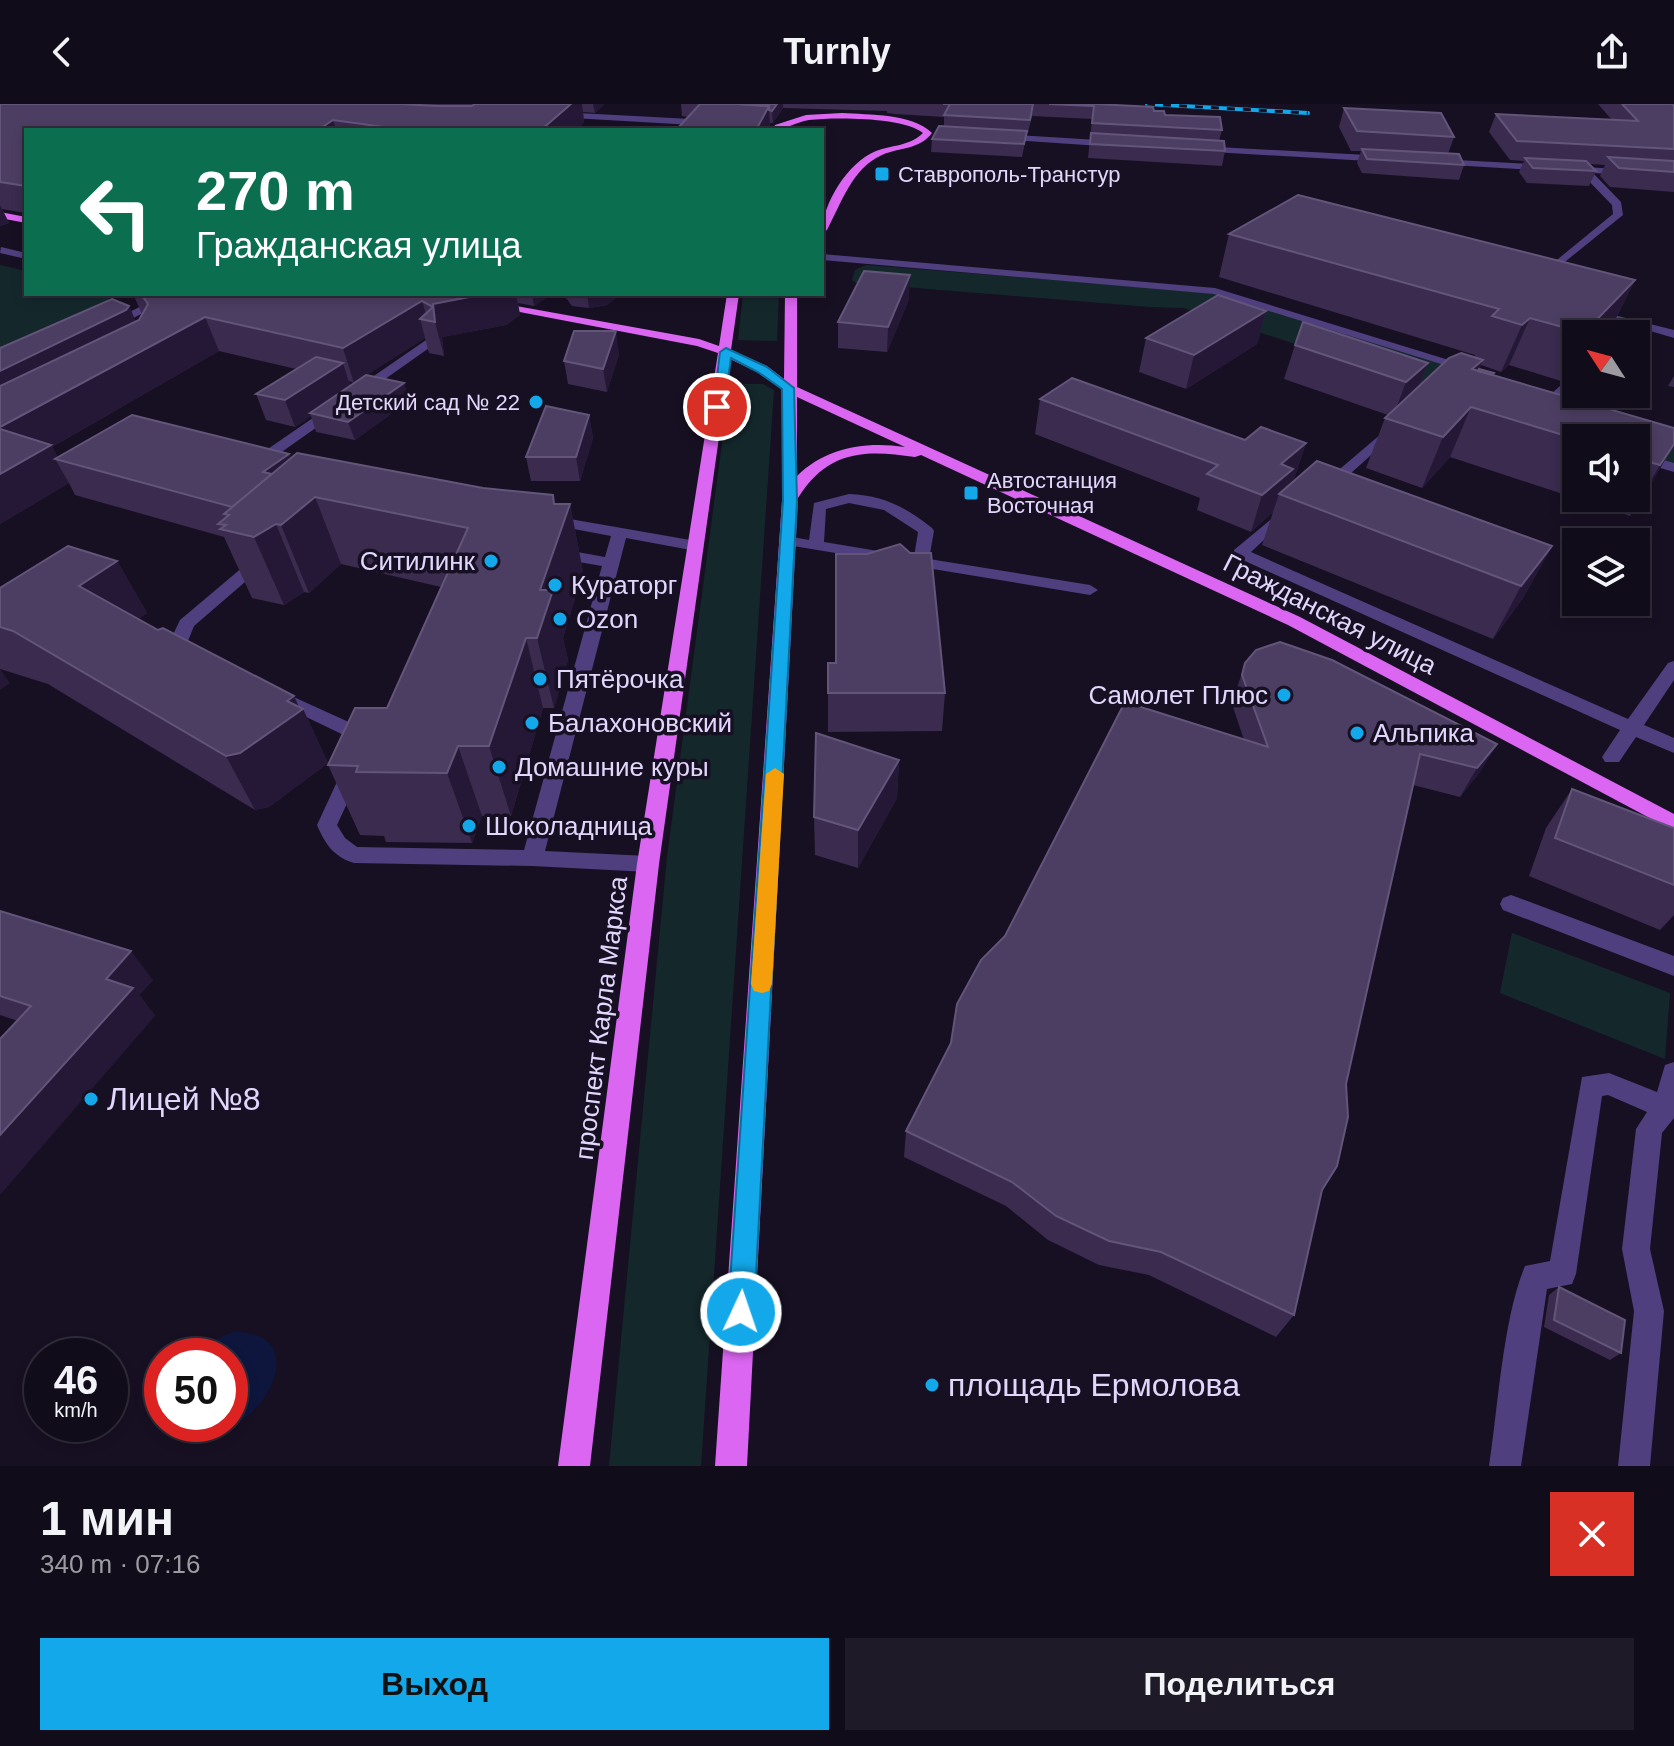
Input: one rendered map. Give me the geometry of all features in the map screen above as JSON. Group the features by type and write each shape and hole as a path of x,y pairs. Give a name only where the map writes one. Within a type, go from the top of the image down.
{"main road":[{"path":"778,128 795,119 821,116 908,123 920,126 928,133 919,142 895,146 868,158 853,175 824,226"},
{"path":"0,215 24,220"},
{"name":"проспект Карла Маркса","path":"574,1466 648,864 733,296"},
{"path":"731,1466 790,501 788,388 791,296"},
{"name":"Гражданская улица","path":"476,302 689,341 726,352 762,369 788,388 1294,621 1674,823"},
{"name":"Гражданская улица","path":"790,501 799,481 809,469 823,459 845,452 904,450 956,465"}],"street":[{"path":"554,114 718,127"},
{"path":"601,128 610,117"},
{"path":"766,126 778,128"},
{"path":"928,133 943,134"},
{"path":"989,137 1129,145"},
{"path":"1191,148 1394,160"},
{"path":"1426,162 1674,175"},
{"path":"1524,292 1618,215 1617,204 1584,170"},
{"path":"1,250 24,256"},
{"path":"824,257 1228,293 1483,373"},
{"path":"93,334 170,296"},
{"path":"1583,309 1623,320"},
{"path":"116,322 138,328"},
{"path":"1650,327 1674,334"},
{"path":"297,473 282,470 267,456 433,341"},
{"path":"1542,391 1562,397"},
{"path":"1400,422 1240,553 1674,746"},
{"path":"1650,460 1674,468"},
{"path":"1309,497 1348,488"},
{"path":"816,545 819,506 854,496 903,511 926,531 921,560"},
{"path":"527,517 696,546"},
{"path":"532,858 619,534"},
{"path":"787,541 921,560 1090,590"},
{"path":"213,665 185,652 179,641 186,624 282,542"},
{"path":"534,549 611,563"},
{"path":"1612,757 1674,667"},
{"path":"255,685 366,738 327,825 334,842 342,850 354,855 532,858 648,864"},
{"path":"1511,904 1674,966"},
{"path":"1634,1466 1649,1311 1636,1249 1649,1129 1666,1108 1674,1073"},
{"path":"1505,1466 1524,1330 1535,1276 1562,1274 1591,1085 1609,1084 1666,1108"}],"green space":[{"path":"0,265 24,271 24,296 102,296 124,304 0,369"},
{"path":"866,265 1221,293 1562,398 1562,408 1593,408 1645,424 1562,424 1562,430 1184,308 856,283 852,280 855,270"},
{"path":"743,296 779,296 777,341 738,340"},
{"path":"741,384 763,384 774,390 701,1466 609,1466 667,857 729,391"},
{"path":"1650,426 1674,433 1674,466 1650,458"},
{"path":"1512,933 1670,993 1665,1059 1500,993"}],"water":[{"path":"233,1332 261,1337 274,1352 276,1372 267,1393 248,1415 248,1338 219,1338"}],"building":[{"path":"0,104 571,104 543,128 391,128 333,120 321,128 24,128 24,186 0,182"},
{"path":"700,104 769,106 757,128 678,128"},
{"path":"738,104 777,104 772,111 769,106"},
{"path":"950,104 1033,104 1030,120 944,115"},
{"path":"1049,104 1153,107 1154,111 1164,111 1165,115 1220,117 1222,130 1092,123 1094,106"},
{"path":"1622,104 1672,104 1674,149 1517,141 1496,114 1638,121"},
{"path":"1344,108 1441,113 1454,137 1357,131"},
{"path":"939,126 1027,131 1024,144 932,139"},
{"path":"1091,133 1224,141 1225,151 1090,144"},
{"path":"1362,149 1459,154 1464,165 1367,159"},
{"path":"1608,157 1674,161 1674,172 1619,168"},
{"path":"1525,158 1586,161 1596,171 1533,168"},
{"path":"1298,195 1635,280 1597,320 1562,320 1562,327 1530,318 1522,325 1492,316 1499,309 1229,234"},
{"path":"864,271 910,275 888,327 838,322"},
{"path":"1218,295 1266,311 1194,355 1146,338"},
{"path":"142,296 475,296 433,304 435,322 420,319 433,307 422,301 343,348 205,317 0,427 0,386 139,320 148,304"},
{"path":"112,299 129,306 0,371 0,348"},
{"path":"1303,322 1428,363 1406,382 1295,345"},
{"path":"574,331 616,331 603,369 564,361"},
{"path":"1461,353 1483,360 1472,369 1562,395 1562,408 1606,408 1674,428 1674,444 1660,465 1650,462 1650,424 1562,424 1562,435 1471,407 1443,437 1385,418 1449,358"},
{"path":"316,357 343,363 285,400 256,394"},
{"path":"366,375 404,383 348,422 310,413"},
{"path":"1072,378 1245,440 1261,427 1306,443 1281,464 1293,469 1262,495 1207,474 1218,465 1040,399"},
{"path":"546,406 589,415 576,457 526,457"},
{"path":"132,415 289,454 263,472 272,474 232,507 55,459"},
{"path":"0,429 51,445 0,474"},
{"path":"297,453 483,488 553,495 554,504 570,504 540,590 553,590 537,638 526,638 489,746 458,746 447,773 356,772 358,766 328,765 355,708 387,708 468,528 315,497 281,525 276,524 254,537 220,529 226,525 218,524 229,515 224,514"},
{"path":"1317,461 1552,546 1521,586 1279,494"},
{"path":"900,544 910,553 931,553 945,693 828,693 828,663 836,663 836,554 867,554"},
{"path":"68,546 117,561 79,586 158,630 163,628 294,696 287,701 303,709 240,753 226,756 13,631 0,627 0,588"},
{"path":"1280,642 1332,660 1497,744 1477,768 1420,754 1346,1084 1348,1117 1337,1166 1322,1190 1294,1315 1161,1252 1109,1241 1056,1216 1012,1182 906,1131 951,1043 957,1004 981,960 1005,936 1125,702 1268,747 1242,675 1245,663 1256,650"},
{"path":"816,733 899,760 858,830 814,817"},
{"path":"1572,789 1674,828 1674,885 1555,838"},
{"path":"0,911 131,951 106,979 133,988 0,1135 0,1039 31,1006 0,996"},
{"path":"1559,1287 1625,1320 1621,1353 1554,1320"}],"railway":[{"path":"1147,104 1308,113"}],"slow traffic":[{"path":"762,984 775,774"}],"place":[{"name":"Ставрополь-Транстур","path":"882,174"},
{"name":"Детский сад № 22","path":"536,402"},
{"name":"Автостанция Восточная","path":"971,493"},
{"name":"Ситилинк","path":"491,561"},
{"name":"Кураторг","path":"555,585"},
{"name":"Ozon","path":"560,619"},
{"name":"Пятёрочка","path":"540,679"},
{"name":"Самолет Плюс","path":"1284,695"},
{"name":"Балахоновский","path":"532,723"},
{"name":"Альпика","path":"1357,733"},
{"name":"Домашние куры","path":"499,767"},
{"name":"Шоколадница","path":"469,826"},
{"name":"Лицей №8","path":"91,1099"},
{"name":"площадь Ермолова","path":"932,1385"}],"route":[{"path":"717,407 726,352 762,369 788,388 790,501 741,1312"}]}
